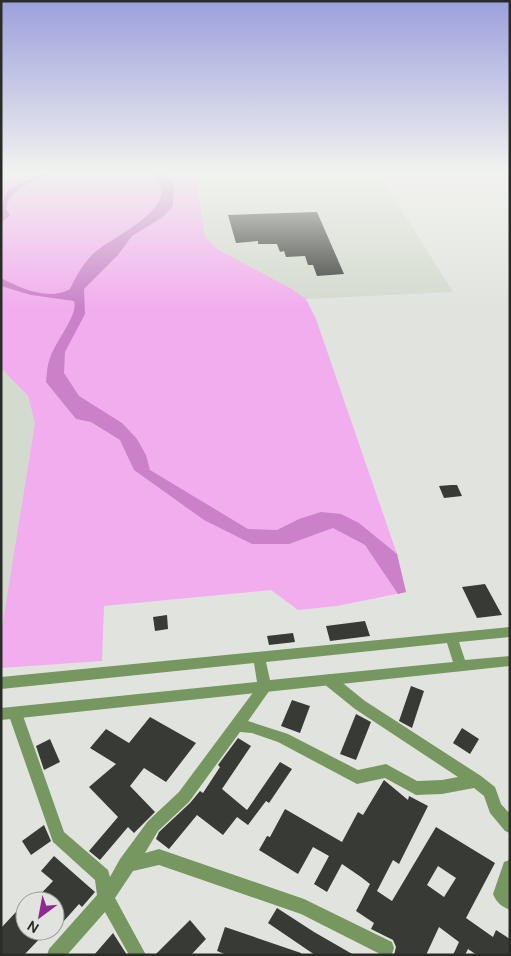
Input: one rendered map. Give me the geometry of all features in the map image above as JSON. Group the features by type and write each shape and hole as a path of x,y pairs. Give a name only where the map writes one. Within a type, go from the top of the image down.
{"street":[{"path":"1,683 510,632"},
{"path":"451,638 462,666"},
{"path":"55,955 106,898 152,826 184,797 264,686 259,657"},
{"path":"138,955 106,898 102,876 58,837 8,713 510,661"},
{"path":"330,680 360,705 490,792 495,808 510,826"},
{"path":"237,725 253,726 281,737 357,777 386,770 416,788 442,787 476,782"},
{"path":"126,865 158,857 244,884 304,907 386,948"},
{"path":"510,868 501,894 510,902"}],"shaded area":[{"path":"1,219 202,219 205,237 219,250 292,289 306,299 316,319 397,554 406,592 337,606 298,610 271,590 104,606 102,661 1,668 1,633 35,423 28,396 1,368"},
{"path":"160,219 132,236 118,255 84,289 85,314 65,352 64,373 79,396 122,423 137,439 146,455 150,470 248,529 277,530 299,519 321,512 341,514 359,523 397,554 406,592 398,594 365,545 333,528 289,544 252,544 204,520 134,470 120,440 91,422 76,419 46,382 49,361 70,321 75,307 74,301 31,295 1,286 1,278 18,286 44,294 53,294 70,289 80,270 93,254 142,220"},
{"path":"202,219 407,219 453,292 306,299 292,289 219,250 205,237"},
{"path":"1,368 28,396 35,423 1,633"}],"building":[{"path":"229,219 320,219 344,274 317,276 313,265 308,265 305,256 286,257 284,251 280,252 277,244 258,244 258,241 236,243"},
{"path":"457,485 462,496 444,498 439,486"},
{"path":"485,584 502,615 477,618 462,587"},
{"path":"167,615 168,629 155,631 153,617"},
{"path":"365,621 370,636 330,641 326,626"},
{"path":"293,633 295,642 269,645 267,636"},
{"path":"411,686 424,691 412,728 399,721"},
{"path":"292,700 310,706 300,733 281,726"},
{"path":"356,714 371,722 356,760 340,754"},
{"path":"150,717 196,743 166,782 144,768 130,786 155,812 134,833 128,827 100,860 89,851 118,817 89,787 116,764 90,748 106,729 129,743"},
{"path":"462,728 479,739 470,754 453,743"},
{"path":"238,738 251,746 222,789 247,810 280,762 292,769 269,803 266,801 248,825 237,817 223,835 197,815 169,849 156,839 159,832 200,791 203,793 220,767 218,765"},
{"path":"50,739 60,762 44,770 36,746"},
{"path":"384,780 408,800 409,796 428,806 399,864 393,860 377,891 392,901 436,827 495,863 466,918 493,937 496,930 510,939 510,955 477,955 468,949 465,955 453,955 459,942 439,927 426,955 394,955 396,947 393,940 371,929 374,923 356,911 370,884 361,877 342,864 327,892 314,884 329,856 313,847 298,874 259,850 267,836 270,837 285,809 342,842 358,812 363,815","holes":["438,866 456,878 444,897 427,885"]},
{"path":"44,825 51,841 31,855 22,841"},
{"path":"54,856 95,892 82,907 79,904 65,920 65,891 44,891 53,881 41,871"},
{"path":"277,908 354,955 315,955 268,923"},
{"path":"15,913 15,941 37,941 24,955 1,955 1,928"},
{"path":"190,920 206,939 191,955 155,955"},
{"path":"225,927 301,953 301,955 227,955 217,951"},
{"path":"113,933 127,955 94,955"}]}
